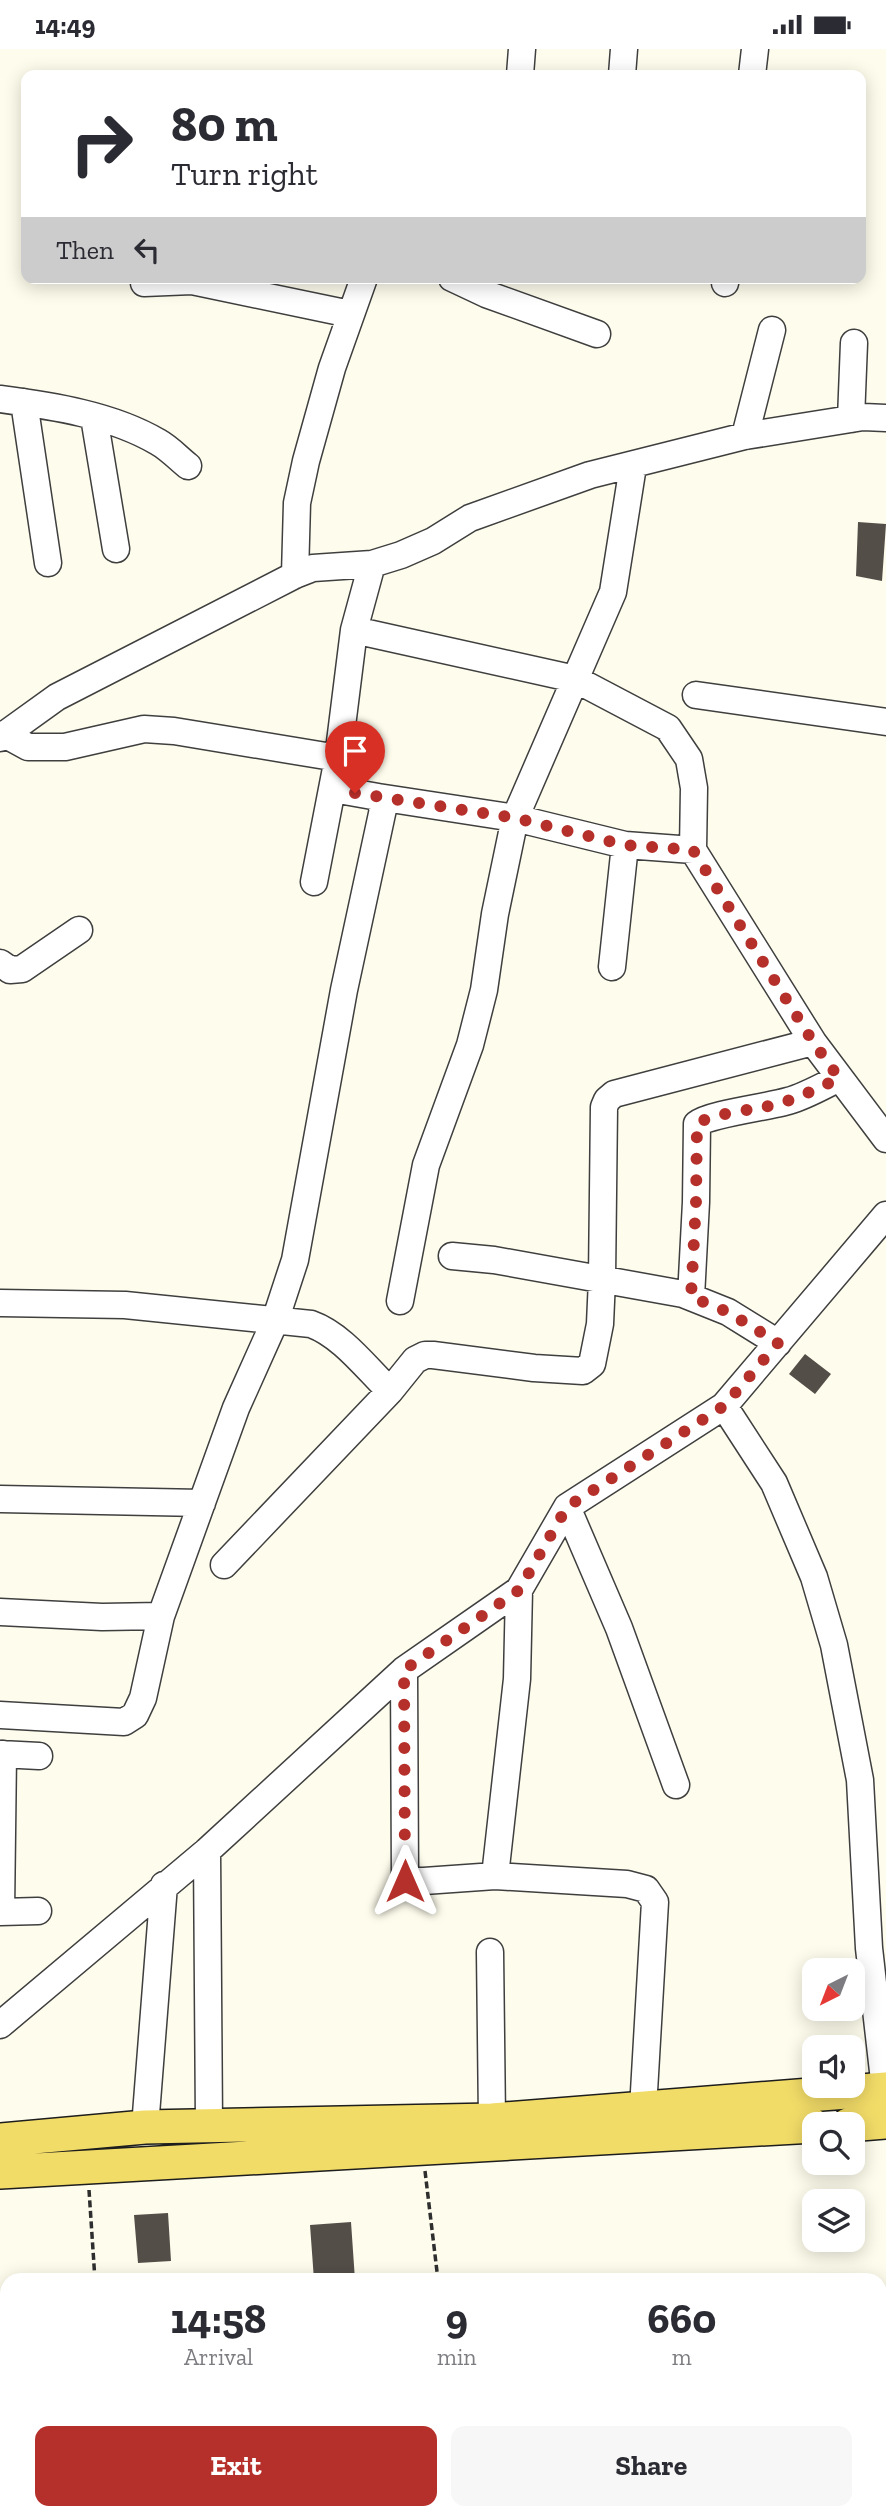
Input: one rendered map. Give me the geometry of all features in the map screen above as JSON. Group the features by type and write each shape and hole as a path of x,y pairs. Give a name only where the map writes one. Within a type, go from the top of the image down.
{"main road":[{"path":"0,2140 145,2127 492,2120 886,2089"},
{"path":"865,2124 886,2122"},
{"path":"0,2172 802,2127"}],"street":[{"path":"520,70 522,49"},
{"path":"622,70 624,49"},
{"path":"753,70 755,49"},
{"path":"206,284 350,314"},
{"path":"295,575 297,503 304,471 321,405 362,284"},
{"path":"464,284 486,295 597,334"},
{"path":"745,436 772,330"},
{"path":"851,419 854,343"},
{"path":"48,563 12,400 94,417 132,429 160,443 188,466"},
{"path":"94,417 116,549"},
{"path":"1,736 57,697 313,568 372,564 433,541 470,518 590,475 745,436 851,419 886,418"},
{"path":"400,1301 426,1165 470,1045 481,1002 495,914 515,818 613,591 633,466"},
{"path":"314,882 338,758 354,630 372,564"},
{"path":"354,630 575,679 668,728 688,759 694,788 693,850 813,1042 886,1139"},
{"path":"696,695 886,722"},
{"path":"1,736 28,747 65,747 144,729 164,730 338,758"},
{"path":"332,789 515,818 625,845 693,850"},
{"path":"0,1715 124,1722 135,1715 143,1698 161,1616 236,1408 275,1321 295,1260 344,991 383,809 378,797"},
{"path":"612,967 625,845"},
{"path":"0,963 10,969 22,969 79,930"},
{"path":"224,1565 390,1391 415,1360 425,1355 583,1371 592,1364 602,1279 604,1107 607,1100 614,1094 813,1042"},
{"path":"691,1297 697,1124 706,1118 793,1100 839,1078"},
{"path":"0,2025 207,1851 404,1670 519,1590 567,1507 724,1406 886,1215"},
{"path":"452,1256 494,1260 691,1297 728,1312 778,1343"},
{"path":"0,1303 125,1304 311,1324 323,1328 390,1391"},
{"path":"724,1406 774,1483 814,1577 834,1645 860,1780 876,1904 869,1948 886,2089"},
{"path":"0,1499 202,1503"},
{"path":"567,1507 620,1628 676,1784"},
{"path":"495,1875 517,1679 519,1590"},
{"path":"0,1612 102,1617 161,1616"},
{"path":"404,1670 405,1881 495,1875 627,1884 646,1889 654,1902 643,2109"},
{"path":"38,1911 0,1912 2,1754 39,1756"},
{"path":"207,1851 209,2125"},
{"path":"145,2127 164,1885"},
{"path":"490,1952 492,2120"}],"path":[{"path":"422,2148 437,2273"},
{"path":"88,2167 95,2273"}],"building":[{"path":"858,522 886,524 882,581 856,576"},
{"path":"805,1354 831,1374 815,1394 789,1374"},
{"path":"168,2213 171,2261 138,2263 134,2215"},
{"path":"351,2222 355,2273 313,2273 310,2225"}],"route":[{"path":"355,793 515,818 625,845 693,850 813,1042 839,1078 793,1100 706,1118 697,1124 691,1297 728,1312 778,1343 724,1406 567,1507 519,1590 404,1670 405,1881"}]}
